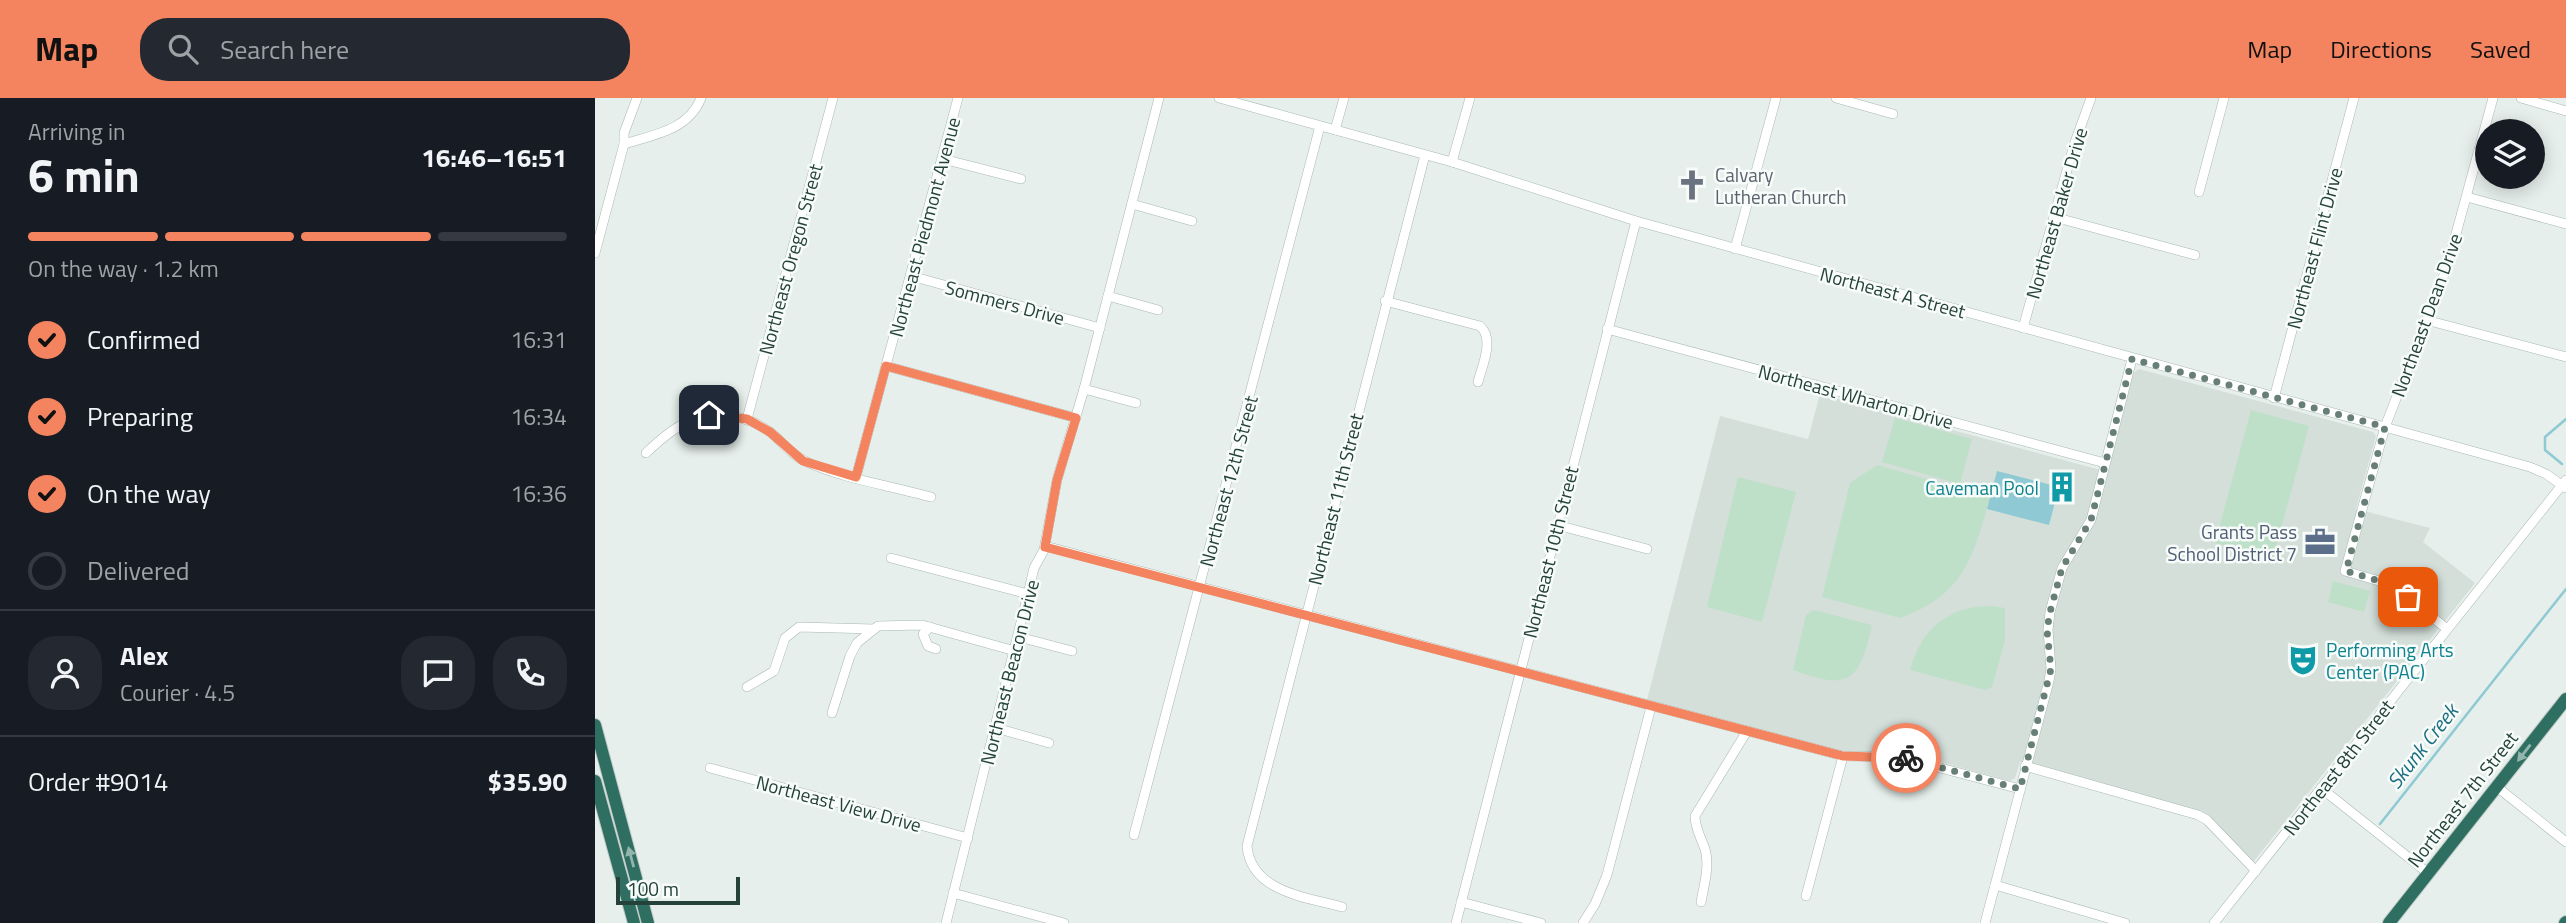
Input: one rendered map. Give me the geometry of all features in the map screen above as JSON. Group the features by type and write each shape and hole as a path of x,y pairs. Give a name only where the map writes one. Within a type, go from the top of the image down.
{"highway":[{"name":"Northeast 7th Street","path":"2389,923 2566,699"},
{"path":"595,725 648,923"},
{"path":"595,781 633,923"}],"street":[{"path":"595,253 624,144 624,133 637,98"},
{"path":"624,144 682,124 692,115 701,98"},
{"name":"Northeast Oregon Street","path":"747,419 833,98"},
{"name":"Northeast Piedmont Avenue","path":"856,477 958,98"},
{"name":"Northeast Beacon Drive","path":"946,923 1034,568 1045,547 1057,480 1076,418 1159,98"},
{"name":"Northeast A Street","path":"1219,98 1452,162 1636,222 2530,467 2565,484"},
{"path":"1335,130 1344,98"},
{"path":"1452,162 1470,98"},
{"path":"1735,249 1776,98"},
{"path":"1836,98 1893,114"},
{"name":"Northeast Baker Drive","path":"2023,328 2077,133 2091,98"},
{"path":"2199,192 2224,98"},
{"name":"Northeast Flint Drive","path":"2274,398 2354,98"},
{"name":"Northeast Dean Drive","path":"2448,629 2393,585 2346,571 2385,427 2447,267 2493,98"},
{"path":"2521,98 2566,111"},
{"name":"Northeast 12th Street","path":"1134,835 1320,126"},
{"name":"Northeast 11th Street","path":"1342,907 1269,884 1255,872 1248,855 1248,835 1425,155"},
{"path":"943,159 1021,179"},
{"path":"2467,197 2566,224"},
{"path":"1132,204 1192,221"},
{"path":"2054,217 2195,256"},
{"name":"Northeast 10th Street","path":"1456,923 1636,222"},
{"name":"Sommers Drive","path":"911,276 1100,328"},
{"path":"1108,296 1158,310"},
{"path":"1385,301 1480,326 1486,331 1488,340 1478,382"},
{"path":"2426,320 2566,358"},
{"name":"Northeast Wharton Drive","path":"1607,329 2105,463"},
{"path":"1985,923 2051,669 2047,630 2050,612 2062,568 2091,520 2132,359"},
{"path":"886,366 1076,418"},
{"path":"1084,388 1136,403"},
{"path":"646,453 678,425 695,417 718,415 747,419 770,432 803,461 931,496"},
{"name":"Northeast 8th Street","path":"2214,923 2565,484"},
{"path":"1557,525 1647,549"},
{"path":"1045,547 1843,756 1899,757 2020,789"},
{"path":"891,558 1028,594"},
{"path":"832,713 849,656 857,643 878,626 898,624 930,627 1015,651"},
{"path":"747,687 774,671 785,638 799,627 874,629"},
{"path":"930,627 923,634 925,641 936,649"},
{"path":"1019,637 1072,651"},
{"path":"1583,923 1595,904 1607,875 1651,706"},
{"path":"996,728 1049,743"},
{"path":"1701,902 1707,868 1706,852 1695,816 1747,731"},
{"path":"1806,896 1843,756"},
{"path":"2025,766 2198,815 2207,820 2256,871"},
{"name":"Northeast View Drive","path":"711,768 968,838"},
{"path":"2497,787 2566,842"},
{"path":"2321,788 2428,873"},
{"path":"1995,885 2125,923"},
{"path":"953,893 1064,923"},
{"path":"1461,902 1541,923"}],"shaded area":[{"path":"2139,369 2373,432 2376,436 2356,509 2430,528 2423,542 2475,583 2254,861 2250,861 2199,811 2020,762 2015,778 2010,781 1911,754 1841,751 1647,700 1720,416 1808,439 1820,394 2108,472 2133,373"}],"green space":[{"path":"2251,410 2309,426 2273,558 2215,543"},
{"path":"1895,418 1972,439 1960,484 1882,462"},
{"path":"1877,465 1990,497 1978,538 1963,572 1939,598 1900,618 1822,597 1850,483"},
{"path":"1738,477 1796,492 1762,622 1707,607"},
{"path":"2333,581 2370,591 2364,612 2328,602"},
{"path":"1976,607 2005,608 2005,640 1992,687 1985,690 1910,670 1921,643 1929,632 1949,615"},
{"path":"1814,610 1872,625 1862,659 1849,677 1828,680 1793,670 1806,615"}],"water":[{"path":"1997,471 2059,487 2049,525 1987,509"}],"waterway":[{"name":"Skunk Creek","path":"2562,464 2545,450 2545,437 2566,419"},
{"name":"Skunk Creek","path":"2380,824 2566,589"}],"way so far":[{"path":"1906,758 2020,789 2049,681 2051,659 2047,630 2050,612 2062,568 2091,520 2132,359 2385,427 2346,571 2393,585 2408,597"}],"place":[{"name":"Calvary Lutheran Church","path":"1692,185"},
{"name":"Caveman Pool","path":"2062,487"},
{"name":"Grants Pass School District 7","path":"2320,542"},
{"name":"Performing Arts Center (PAC)","path":"2303,660"}],"route":[{"path":"709,415 747,419 770,432 803,461 856,477 886,366 1076,418 1057,480 1045,547 1843,756 1906,758"}]}
